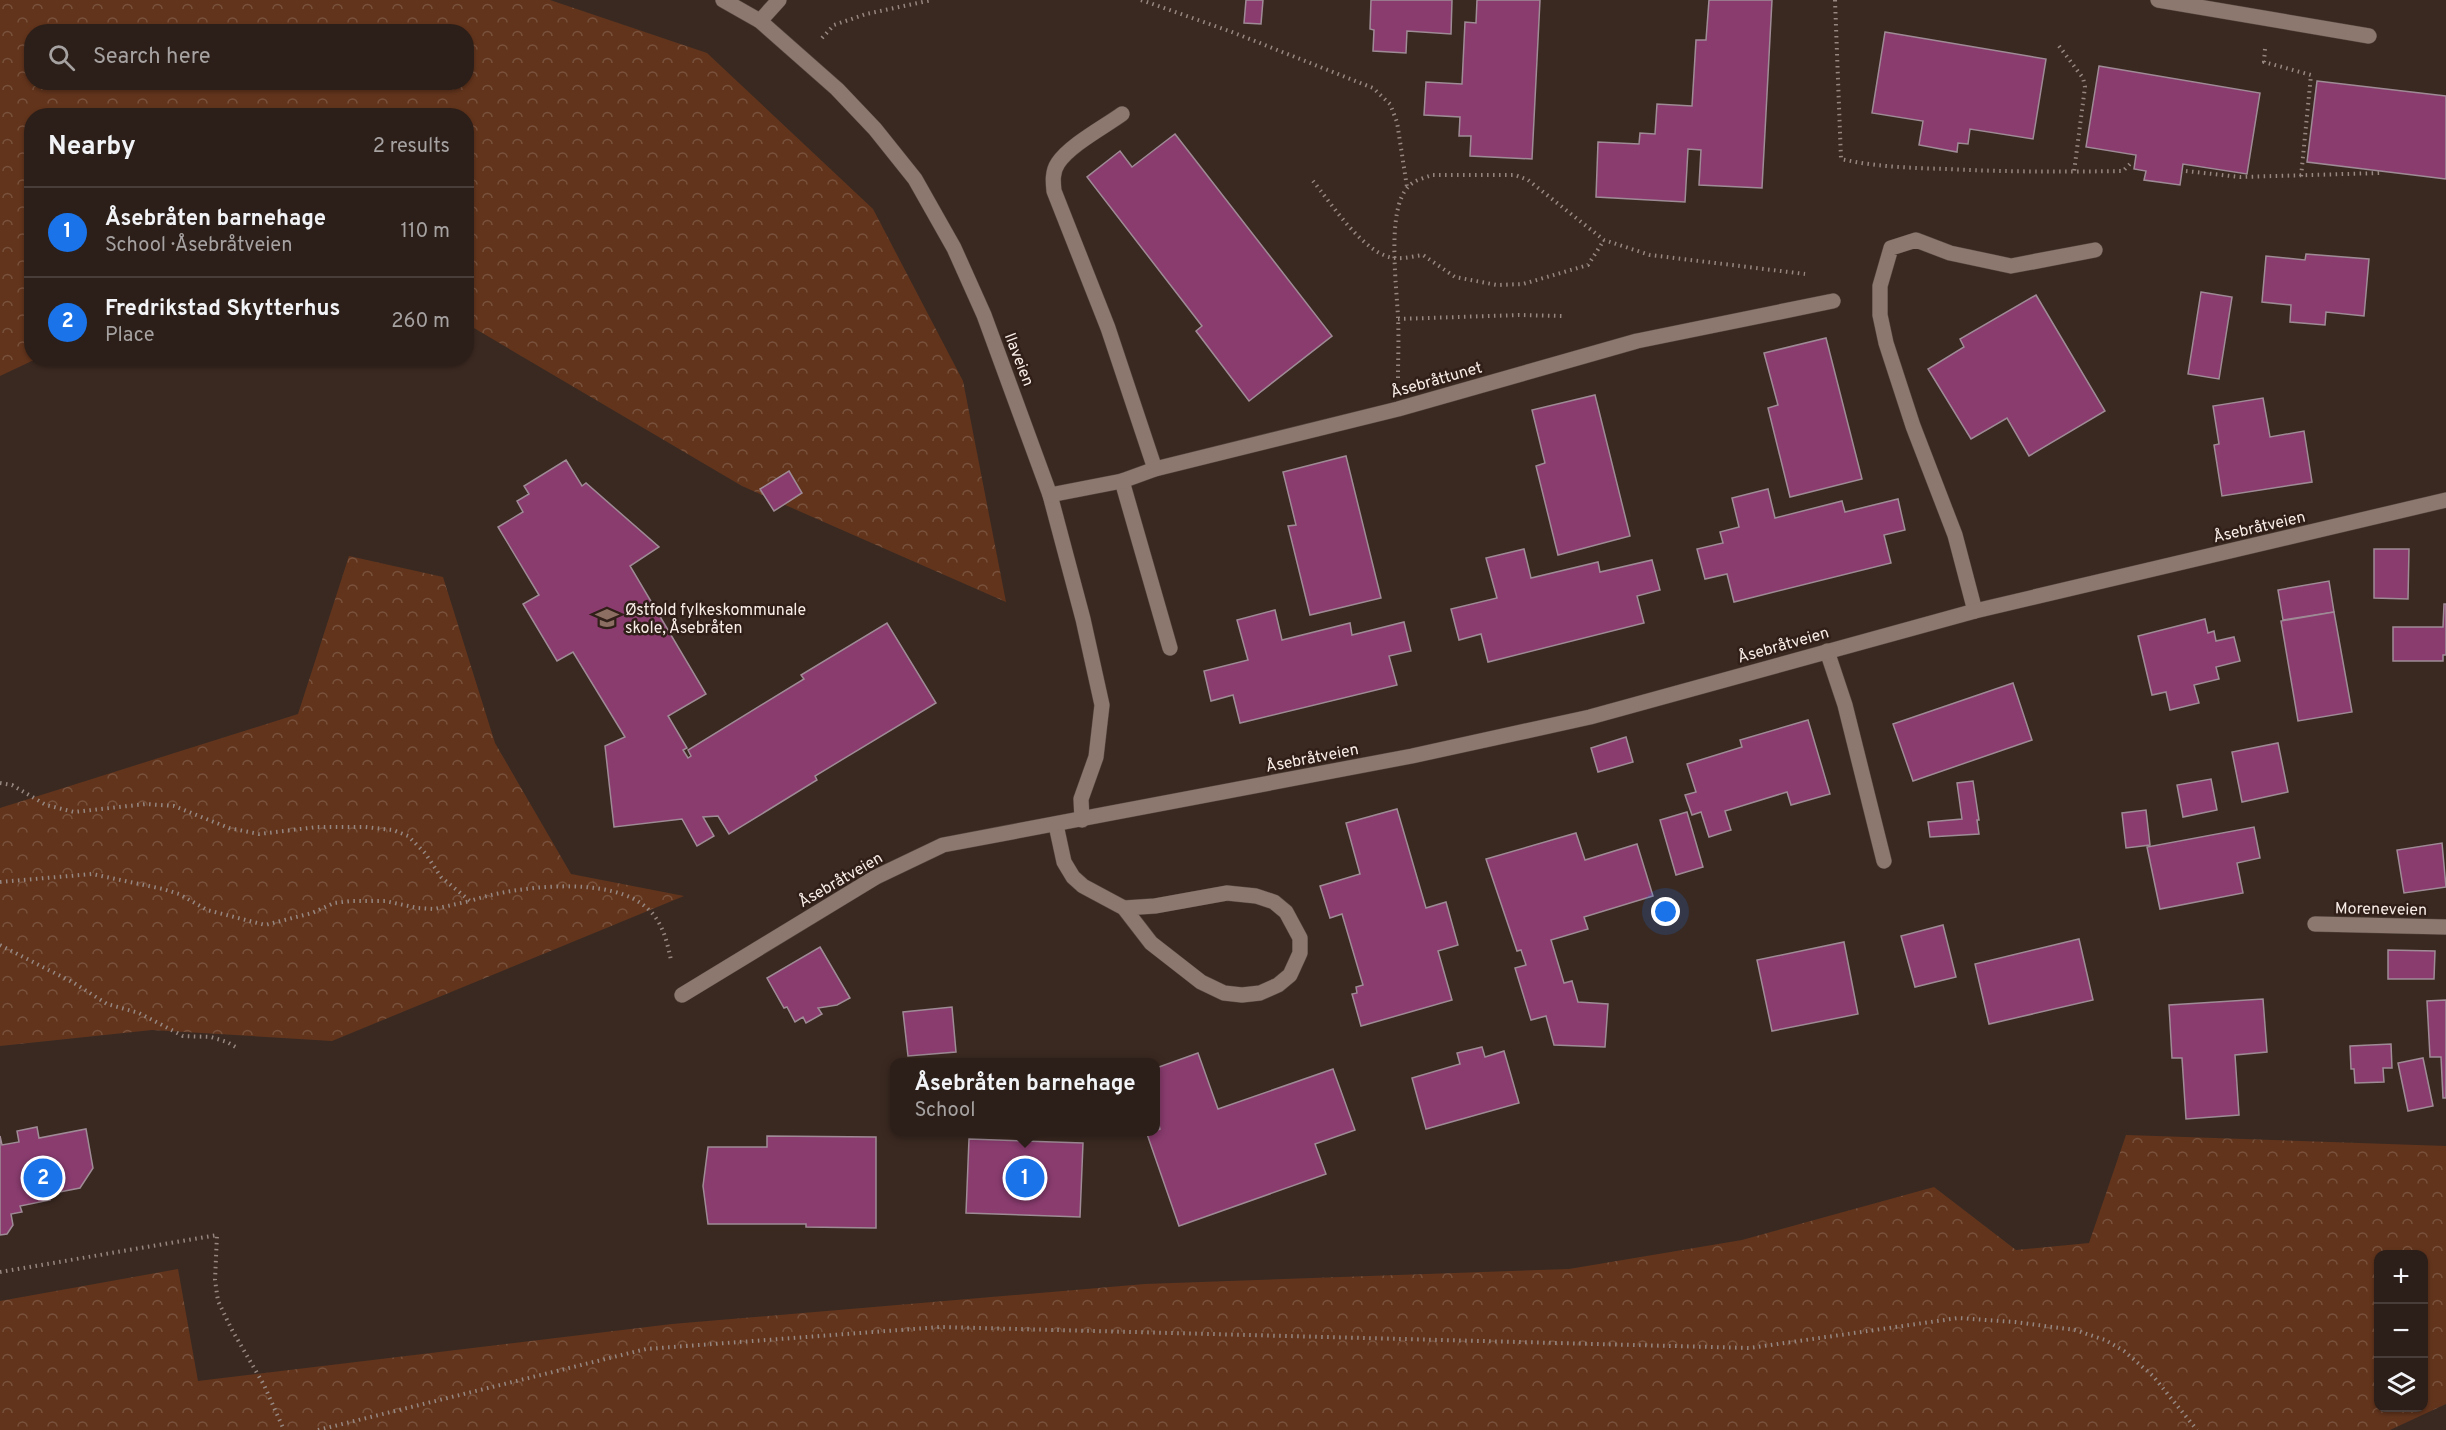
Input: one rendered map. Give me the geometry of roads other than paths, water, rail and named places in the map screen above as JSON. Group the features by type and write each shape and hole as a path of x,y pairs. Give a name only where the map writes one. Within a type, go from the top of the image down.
{"street":[{"name":"Ilaveien","path":"723,0 760,21 804,59 875,129 915,179 954,248 984,315 1050,495 1083,619 1102,705 1096,757 1081,799 1082,820"},
{"path":"760,21 779,0"},
{"path":"2158,0 2369,36"},
{"path":"1122,114 1058,163 1053,175 1054,191 1108,328 1155,469"},
{"path":"1975,611 1955,536 1913,426 1886,343 1880,315 1880,286 1885,264 1891,248 1916,240 1950,253 2011,266 2095,250"},
{"name":"Åsebråttunet","path":"1050,495 1122,482 1155,469 1398,409 1637,341 1833,301"},
{"path":"1122,482 1170,648"},
{"name":"Åsebråtveien","path":"682,995 876,877 943,845 1412,756 1590,717 1975,611 2446,500"},
{"path":"1827,651 1845,705 1884,861"},
{"path":"1056,825 1064,862 1073,877 1083,886 1124,908 1151,943 1200,982 1224,993 1251,994 1278,985 1290,975 1300,953 1300,938 1286,912 1274,902 1256,896 1227,893 1155,906 1124,908"},
{"name":"Moreneveien","path":"2315,924 2446,927"}],"place":[{"name":"Østfold fylkeskommunale skole, Åsebråten","path":"607,618"},
{"name":"Fredrikstad Skytterhus","path":"43,1178"},
{"name":"Åsebråten barnehage","path":"1025,1178"}]}
